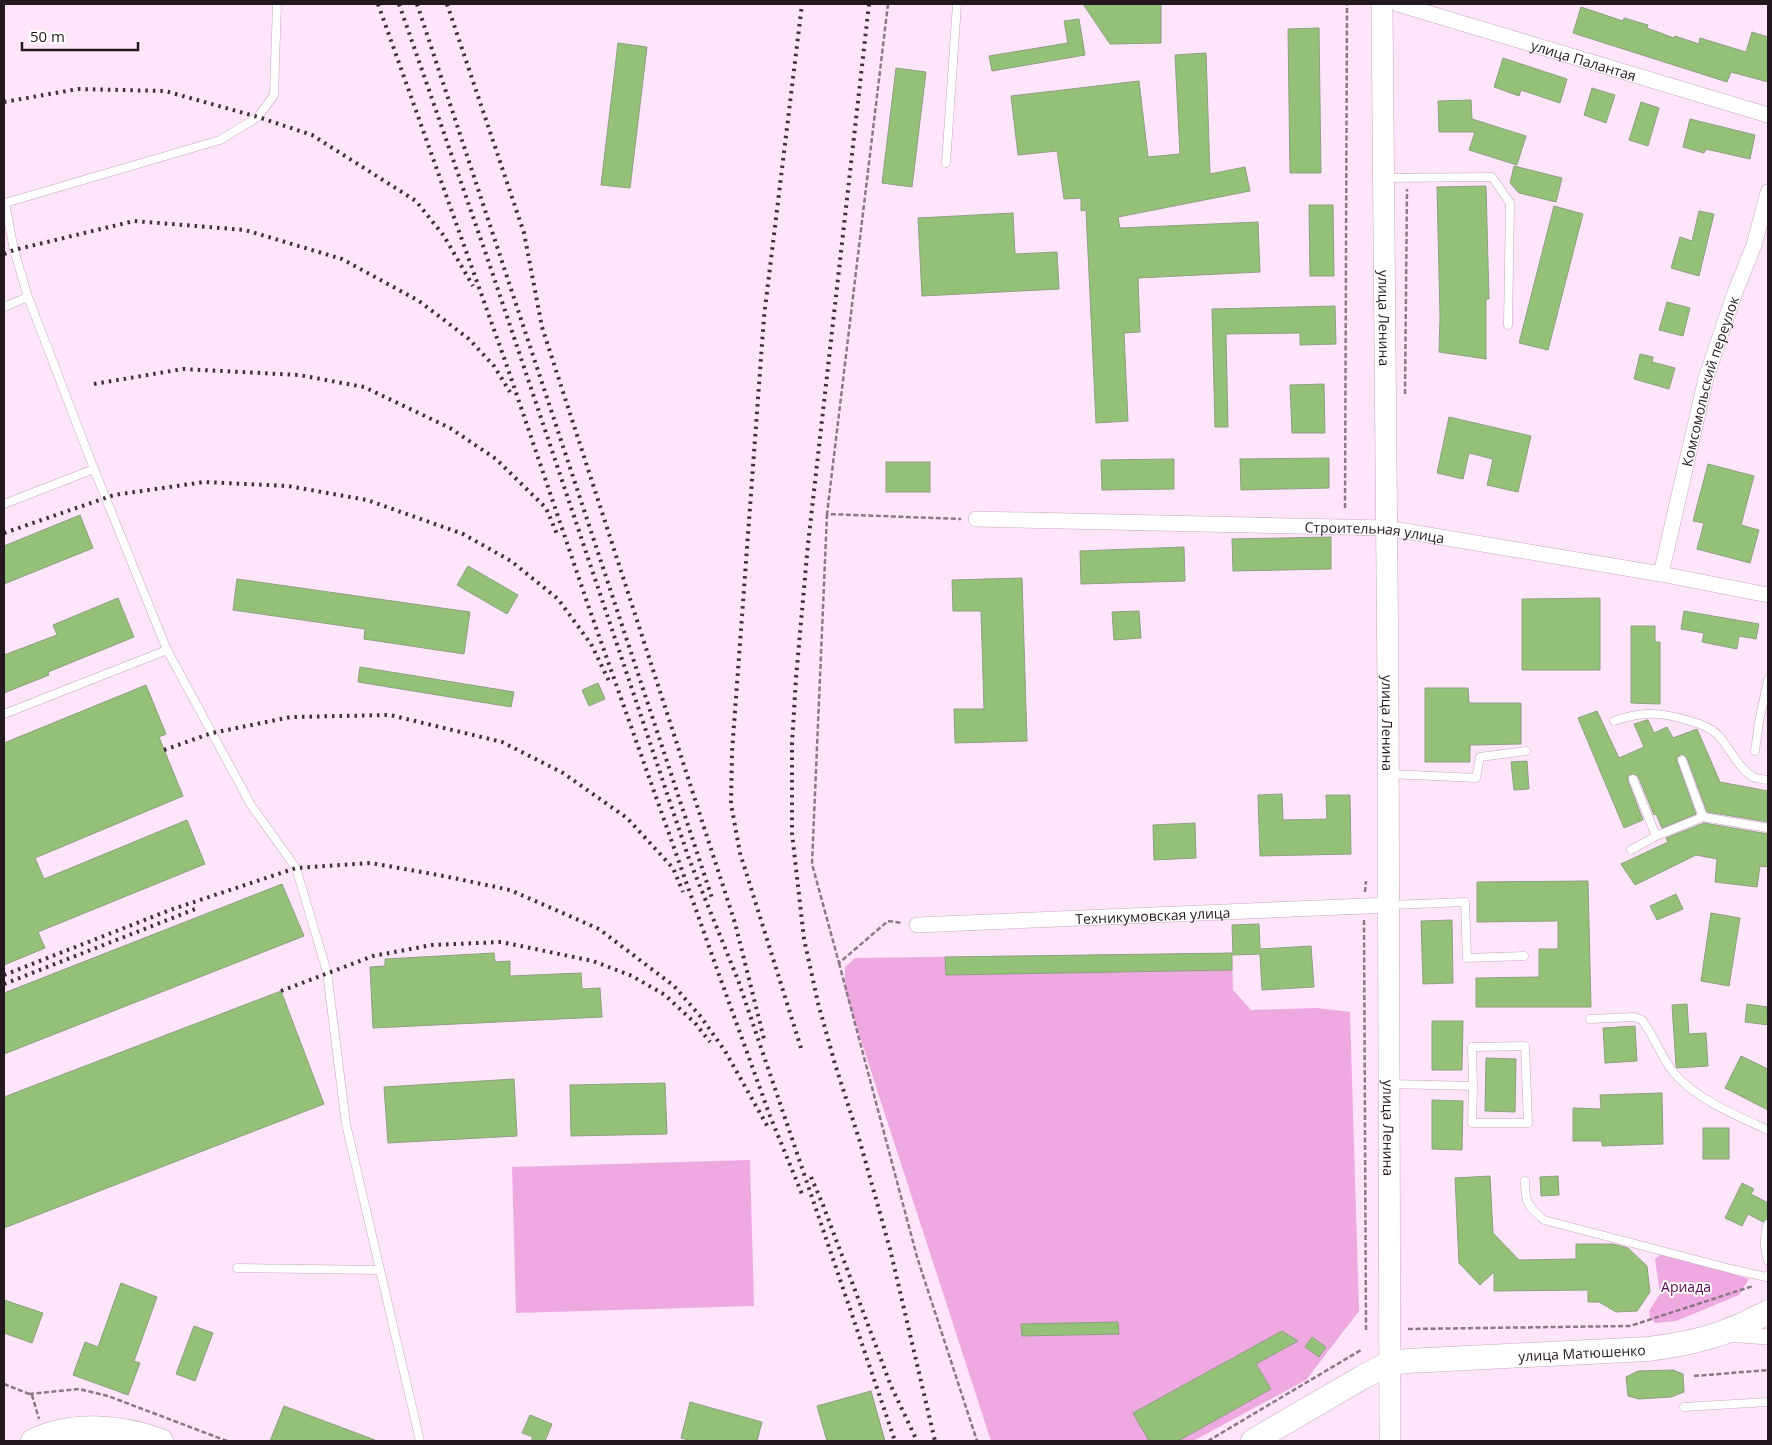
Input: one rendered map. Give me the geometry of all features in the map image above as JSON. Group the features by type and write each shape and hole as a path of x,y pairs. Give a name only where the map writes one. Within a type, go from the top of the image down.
{"main road":[{"name":"улица Ленина","path":"1382,4 1387,528 1390,1441"},
{"name":"улица Матюшенко","path":"1390,1363 1648,1349 1680,1345 1722,1334 1768,1312"},
{"path":"1253,1441 1390,1363"},
{"path":"33,1441 70,1429 98,1428 150,1437 161,1441"}],"street":[{"name":"улица Палантая","path":"1398,4 1768,115"},
{"name":"Комсомольский переулок","path":"1661,574 1706,378 1734,295 1754,245 1768,192"},
{"name":"Строительная улица","path":"976,519 1387,528 1661,574 1768,595"},
{"name":"Техникумовская улица","path":"919,925 1389,905"},
{"path":"1722,1334 1768,1337"}],"lane":[{"path":"277,4 274,95 258,117 220,140 4,203 14,250 28,297 94,469 168,650 251,805 296,868 327,972 346,1124 420,1441"},
{"path":"946,163 957,4"},
{"path":"1384,178 1492,177 1510,203 1508,325"},
{"path":"4,307 28,297"},
{"path":"4,504 94,469"},
{"path":"4,714 168,650"},
{"path":"1755,751 1768,680"},
{"path":"1614,721 1628,716 1652,713 1670,715 1704,726 1717,734 1741,765 1754,777 1768,780"},
{"path":"1388,774 1476,778 1480,757 1526,751"},
{"path":"1682,760 1703,817"},
{"path":"1632,779 1656,836"},
{"path":"1631,850 1656,836 1703,817 1768,828"},
{"path":"1389,905 1465,902 1467,958 1524,956"},
{"path":"1590,1018 1634,1017 1642,1020 1669,1066 1690,1088 1733,1114 1768,1130"},
{"path":"1525,1046 1528,1123 1472,1123 1473,1086 1472,1047 1525,1046"},
{"path":"1389,1084 1473,1086"},
{"path":"1525,1181 1525,1198 1530,1208 1544,1220 1767,1276"},
{"path":"1768,1224 1765,1233 1768,1261"},
{"path":"238,1268 380,1270"},
{"path":"1684,1407 1768,1402"}],"path":[{"path":"888,4 827,514 812,864 917,1257 977,1441"},
{"path":"1345,508 1347,4"},
{"path":"827,514 976,519"},
{"path":"1366,881 1363,906 1366,1332"},
{"path":"839,963 888,921 919,925"},
{"path":"1408,1330 1630,1326 1758,1285 1767,1276"},
{"path":"1208,1441 1361,1350"},
{"path":"1694,1376 1768,1370"},
{"path":"4,1384 31,1394 79,1389 108,1396 227,1441"}],"green space":[{"path":"1232,953 1233,990 1251,1010 1317,1008 1350,1012 1359,1311 1306,1380 1193,1441 991,1441 845,991 845,967 855,958"},
{"path":"750,1160 754,1306 516,1313 512,1167"},
{"name":"Ариада","path":"1665,1252 1749,1279 1739,1295 1676,1321 1655,1323 1650,1317 1649,1311 1660,1294 1655,1259"}],"building":[{"path":"1083,4 1161,4 1161,43 1110,44"},
{"path":"1581,7 1623,21 1624,18 1648,25 1647,28 1674,38 1675,36 1699,44 1700,38 1746,52 1752,32 1768,37 1768,82 1731,72 1727,82 1573,33"},
{"path":"1079,19 1085,55 992,71 989,56 1068,43 1064,21"},
{"path":"1319,28 1321,173 1290,173 1288,29"},
{"path":"618,43 647,47 630,188 601,185"},
{"path":"1206,53 1210,174 1245,167 1250,191 1118,217 1120,228 1258,222 1260,272 1138,278 1140,332 1124,333 1128,421 1096,423 1086,210 1081,211 1081,198 1064,199 1057,151 1018,155 1011,96 1139,81 1148,157 1180,154 1175,55"},
{"path":"1503,58 1567,79 1560,103 1521,90 1519,96 1494,87"},
{"path":"896,68 926,72 912,187 882,183"},
{"path":"1592,88 1615,95 1606,123 1584,115"},
{"path":"1471,100 1472,119 1526,136 1517,165 1469,150 1475,132 1439,132 1438,101"},
{"path":"1641,102 1659,108 1648,146 1629,140"},
{"path":"1690,119 1755,135 1750,159 1706,149 1704,153 1683,147"},
{"path":"1514,166 1562,178 1556,202 1519,193 1510,183"},
{"path":"1486,186 1489,299 1486,299 1486,359 1439,352 1437,187"},
{"path":"1309,205 1333,205 1334,276 1310,276"},
{"path":"1554,206 1583,214 1548,350 1519,343"},
{"path":"1699,211 1714,214 1699,276 1671,268 1680,237 1692,241"},
{"path":"1013,213 1015,254 1057,252 1059,289 922,296 918,218"},
{"path":"1667,302 1690,308 1683,336 1659,330"},
{"path":"1335,306 1336,344 1300,345 1300,333 1226,334 1228,427 1215,427 1212,309"},
{"path":"1640,354 1653,357 1652,362 1675,368 1669,389 1634,379"},
{"path":"1324,384 1325,433 1292,433 1290,385"},
{"path":"1449,417 1531,436 1518,492 1487,485 1493,459 1469,453 1463,479 1437,473"},
{"path":"1329,458 1329,488 1241,490 1240,459"},
{"path":"1174,459 1174,489 1102,490 1101,460"},
{"path":"886,462 930,462 930,492 886,492"},
{"path":"1708,464 1754,476 1741,525 1759,530 1750,563 1697,549 1704,523 1693,521"},
{"path":"80,515 93,548 4,584 4,546"},
{"path":"1331,537 1331,569 1233,571 1232,539"},
{"path":"1184,547 1185,581 1081,584 1080,551"},
{"path":"468,566 518,595 507,614 457,585"},
{"path":"1022,578 1027,741 955,743 954,709 984,709 981,611 953,611 952,580"},
{"path":"237,579 470,612 464,654 364,639 365,629 233,610"},
{"path":"118,598 134,637 48,672 49,675 4,693 4,655 57,635 53,625"},
{"path":"1600,598 1600,670 1522,670 1522,599"},
{"path":"1139,611 1141,638 1114,640 1112,612"},
{"path":"1684,611 1759,624 1756,639 1739,636 1737,649 1702,642 1704,633 1681,629"},
{"path":"1631,626 1655,626 1655,642 1660,642 1660,704 1631,703"},
{"path":"360,667 514,692 511,707 358,682"},
{"path":"598,683 605,699 589,706 582,690"},
{"path":"146,685 166,734 159,737 183,796 35,858 44,879 187,820 205,864 38,932 45,948 4,965 4,743"},
{"path":"1425,688 1468,688 1469,703 1521,703 1521,744 1470,745 1470,762 1425,762"},
{"path":"1597,711 1619,758 1644,747 1634,724 1648,720 1654,733 1667,727 1673,738 1697,729 1720,782 1768,791 1768,822 1707,812 1687,758 1682,754 1677,757 1677,761 1696,814 1662,828 1656,814 1654,815 1638,776 1631,774 1628,776 1628,781 1643,820 1624,828 1578,718"},
{"path":"1527,761 1529,789 1514,790 1511,762"},
{"path":"1282,794 1283,820 1327,819 1326,795 1350,795 1351,854 1260,856 1258,795"},
{"path":"1195,823 1196,858 1154,860 1153,825"},
{"path":"1704,823 1768,834 1768,867 1760,866 1757,887 1715,882 1717,859 1696,855 1635,885 1621,864 1668,842 1666,838"},
{"path":"1588,881 1591,1007 1476,1007 1476,978 1539,977 1539,949 1558,949 1558,921 1477,922 1477,882"},
{"path":"282,884 304,936 4,1054 4,993"},
{"path":"1676,894 1683,909 1657,920 1650,906"},
{"path":"1711,913 1740,918 1729,986 1701,981"},
{"path":"1452,920 1453,983 1423,984 1421,921"},
{"path":"1259,924 1260,949 1311,946 1314,987 1262,990 1260,954 1233,955 1232,925"},
{"path":"494,953 495,962 510,961 510,976 581,973 582,989 600,988 602,1017 373,1028 370,967 385,966 385,959"},
{"path":"1232,953 1232,970 946,975 945,957"},
{"path":"281,991 324,1104 4,1228 4,1097"},
{"path":"1687,1004 1689,1034 1706,1033 1708,1066 1677,1068 1676,1066 1672,1005"},
{"path":"1747,1004 1768,1007 1768,1025 1745,1022"},
{"path":"1432,1021 1463,1021 1462,1070 1432,1070"},
{"path":"1635,1026 1637,1061 1605,1063 1603,1028"},
{"path":"1741,1056 1768,1069 1768,1110 1725,1088"},
{"path":"1486,1058 1516,1059 1515,1112 1485,1111"},
{"path":"514,1079 517,1136 388,1143 384,1087"},
{"path":"665,1083 667,1134 571,1136 570,1085"},
{"path":"1662,1093 1663,1144 1602,1146 1602,1141 1573,1141 1573,1108 1601,1109 1600,1095"},
{"path":"1432,1100 1463,1101 1462,1150 1432,1149"},
{"path":"1703,1128 1729,1128 1729,1159 1703,1159"},
{"path":"1490,1176 1493,1233 1519,1260 1576,1259 1576,1244 1613,1244 1628,1248 1647,1266 1650,1292 1637,1311 1616,1312 1599,1302 1588,1302 1588,1290 1494,1291 1494,1272 1480,1285 1459,1263 1455,1178"},
{"path":"1558,1176 1559,1195 1541,1196 1540,1177"},
{"path":"1742,1183 1754,1189 1751,1194 1768,1203 1768,1219 1763,1222 1748,1214 1742,1226 1725,1218"},
{"path":"121,1283 157,1297 134,1361 140,1363 128,1395 73,1375 85,1342 98,1347"},
{"path":"4,1300 43,1313 32,1343 4,1333"},
{"path":"1118,1322 1119,1334 1022,1336 1021,1324"},
{"path":"194,1326 213,1333 195,1381 176,1374"},
{"path":"1282,1331 1298,1341 1256,1364 1271,1389 1178,1441 1149,1441 1133,1413"},
{"path":"1312,1337 1326,1347 1319,1357 1305,1347"},
{"path":"1673,1370 1683,1374 1684,1392 1671,1397 1639,1399 1628,1396 1626,1377 1638,1371"},
{"path":"871,1391 885,1441 827,1441 817,1406"},
{"path":"690,1402 762,1422 757,1441 692,1441 681,1438"},
{"path":"284,1406 375,1440 375,1441 270,1441"},
{"path":"530,1415 552,1424 545,1441 531,1441 533,1437 522,1433"}],"railway":[{"path":"378,4 508,369 588,605 718,972 770,1116 802,1194"},
{"path":"399,4 487,257 689,859 738,980 895,1441"},
{"path":"417,4 713,901"},
{"path":"447,4 524,233 542,327 735,923 765,1043"},
{"path":"801,1048 740,853 731,804 732,752 764,317 802,4"},
{"path":"869,4 808,544 792,744 792,833 804,939 818,1003 890,1249 935,1441"},
{"path":"4,102 78,89 165,91 258,117 312,135 416,201 444,236 473,286"},
{"path":"4,254 134,221 245,230 342,259 419,301 469,339 494,366 510,392"},
{"path":"94,384 183,369 299,375 364,387 450,428 496,459 546,508 557,534"},
{"path":"4,533 114,495 204,482 288,486 367,500 463,534 511,561 558,599 591,644 609,681"},
{"path":"164,750 212,733 291,717 390,715 502,742 563,773 627,818 673,868 683,892"},
{"path":"4,975 170,910 296,868 371,863 444,876 510,890 599,929 674,986 701,1017 725,1051 769,1129"},
{"path":"4,984 198,908"},
{"path":"281,991 373,956 432,945 501,942 593,961 632,976 665,995 695,1023 710,1042"},
{"path":"811,1177 891,1386 917,1441"}]}
